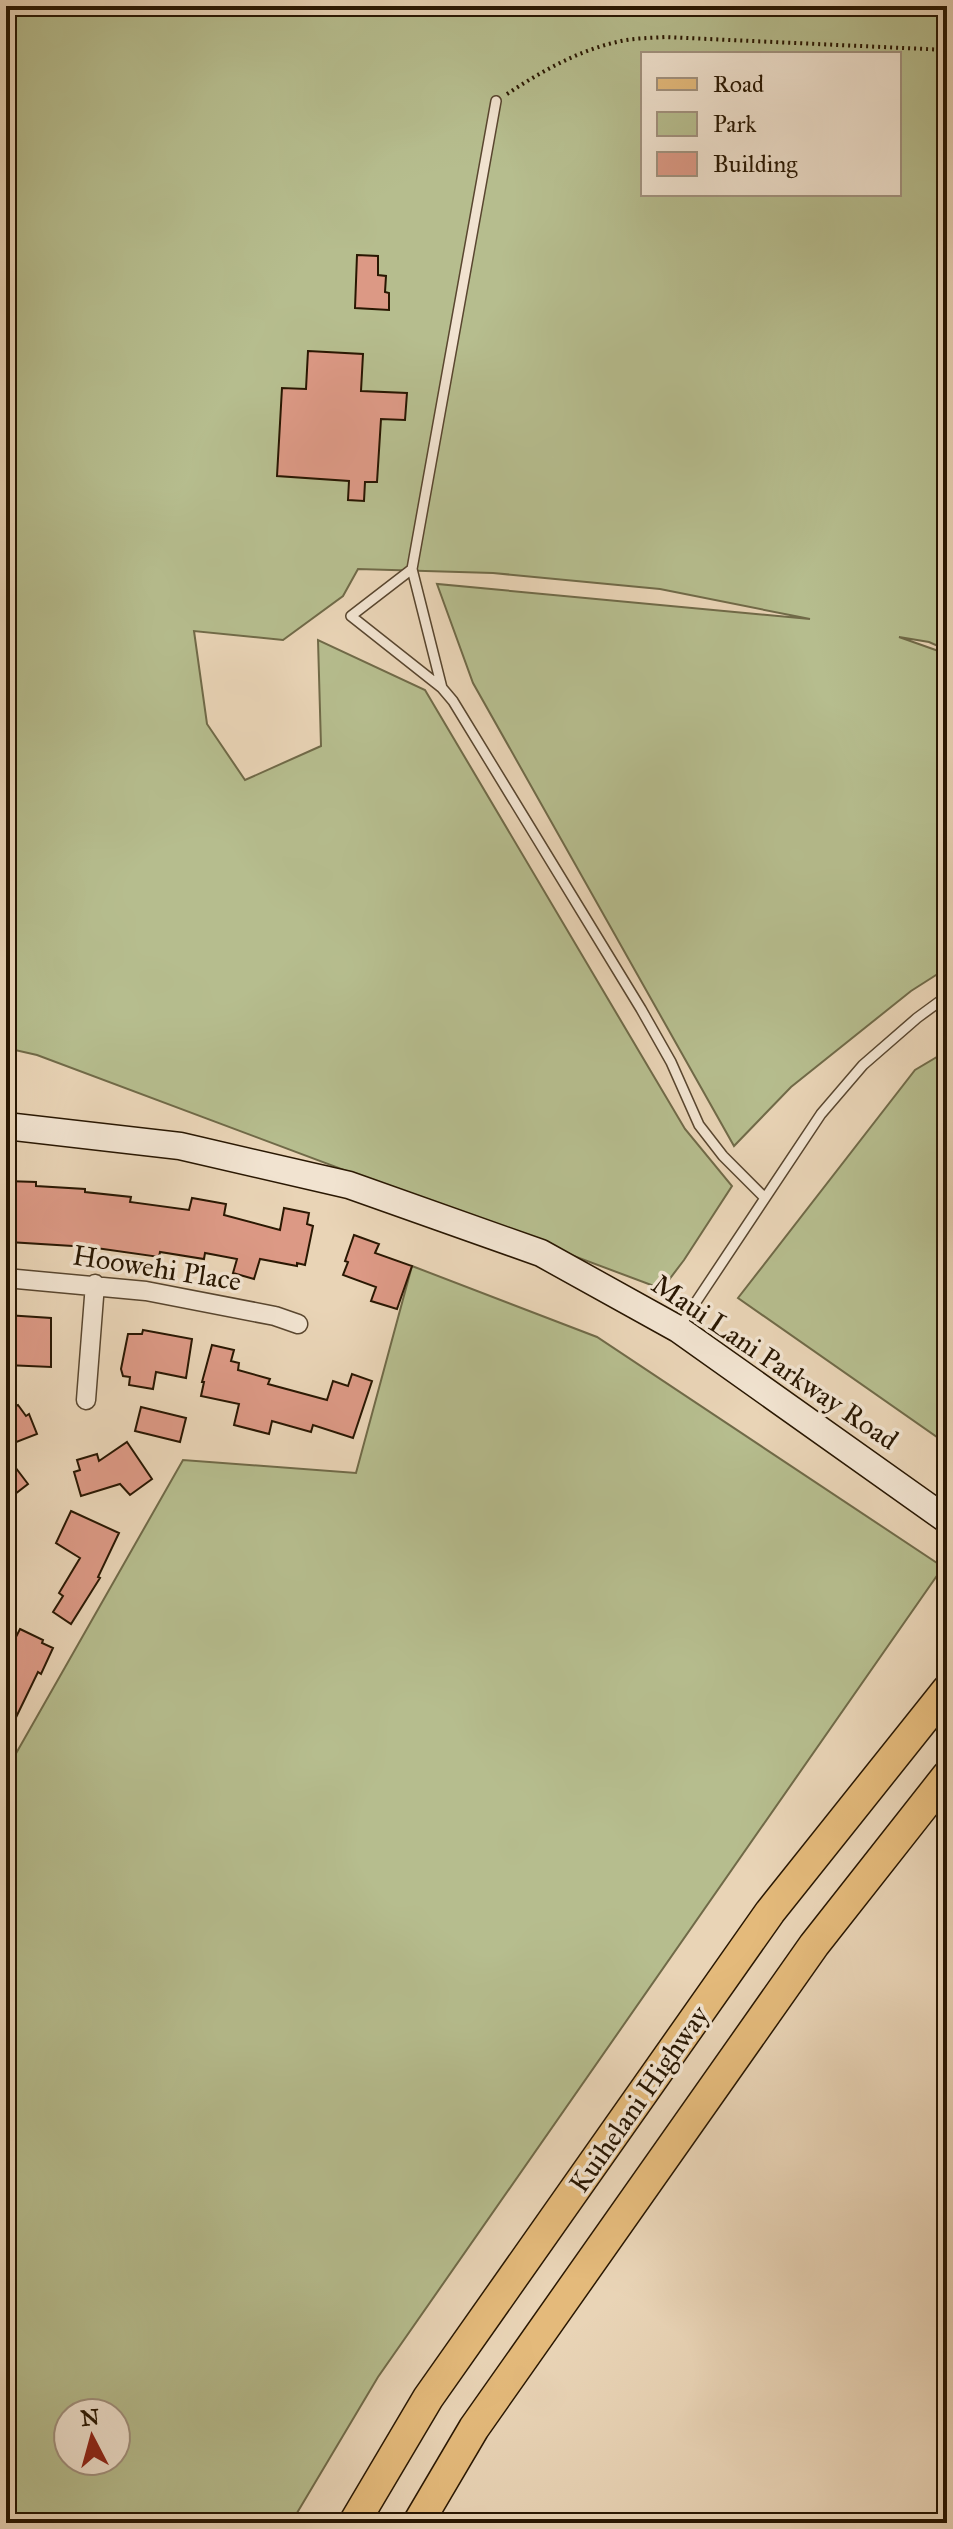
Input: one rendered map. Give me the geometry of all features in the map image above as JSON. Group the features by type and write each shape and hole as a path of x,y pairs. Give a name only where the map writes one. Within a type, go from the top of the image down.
{"main road":[{"name":"Maui Lani Parkway Road","path":"6,1126 180,1146 349,1185 541,1253 678,1329 947,1520"},
{"name":"Kuihelani Highway","path":"354,2523 428,2398 770,1912 947,1690"},
{"name":"Kuihelani Highway","path":"418,2523 474,2428 814,1945 947,1776"}],"street":[{"name":"Hoowehi Place","path":"6,1278 95,1284 215,1304 298,1324"},
{"path":"86,1400 95,1284"}],"lane":[{"path":"442,688 412,569 496,101"},
{"path":"412,569 351,616 442,688 462,715 641,1009 671,1062 699,1125 723,1156 765,1198"},
{"path":"678,1329 821,1114 863,1065 947,996"}],"path":[{"path":"496,101 541,72 590,50 622,40 665,37 947,50"}],"green space":[{"path":"6,6 947,6 947,650 929,642 899,637 947,654 947,968 911,991 791,1087 734,1146 473,683 437,584 810,619 660,589 493,573 358,569 343,596 283,640 194,631 207,724 245,780 321,746 318,640 425,690 685,1129 732,1186 684,1260 662,1289 37,1055 6,1048"},
{"path":"947,1051 947,1444 738,1298 915,1070"},
{"path":"412,1266 597,1337 943,1567 378,2377 291,2523 6,2523 6,1771 183,1460 356,1473"}],"building":[{"path":"357,255 378,256 378,275 386,276 385,292 389,293 389,310 355,308"},
{"path":"308,351 363,354 361,391 407,393 405,420 381,419 377,482 365,482 364,501 348,500 349,481 277,476 282,388 306,389"},
{"path":"6,1181 85,1189 85,1192 131,1197 130,1202 189,1210 192,1198 226,1204 224,1215 280,1230 284,1208 309,1213 307,1224 313,1226 305,1265 260,1259 254,1279 233,1273 237,1259 205,1253 204,1259 160,1252 159,1257 89,1247 9,1242 9,1234 6,1234"},
{"path":"354,1235 379,1244 375,1253 412,1266 397,1309 371,1301 376,1287 343,1275"},
{"path":"6,1315 51,1318 51,1367 6,1365"},
{"path":"143,1330 192,1339 186,1378 156,1372 153,1389 129,1385 130,1377 123,1376 121,1369 128,1334 142,1334"},
{"path":"212,1345 234,1350 231,1361 239,1363 238,1370 270,1379 268,1384 327,1400 333,1381 348,1386 352,1374 372,1381 353,1438 313,1425 311,1432 272,1421 269,1434 234,1425 239,1404 201,1396"},
{"path":"18,1405 26,1416 29,1414 37,1434 6,1446 6,1410"},
{"path":"141,1407 186,1418 180,1442 135,1431"},
{"path":"127,1442 152,1479 130,1495 120,1484 81,1496 74,1472 80,1470 77,1460 97,1454 99,1461"},
{"path":"6,1455 28,1484 6,1501"},
{"path":"71,1511 119,1533 100,1578 71,1624 53,1612 63,1596 59,1593 80,1558 56,1543"},
{"path":"20,1629 53,1648 6,1738 6,1632 16,1637"}]}
